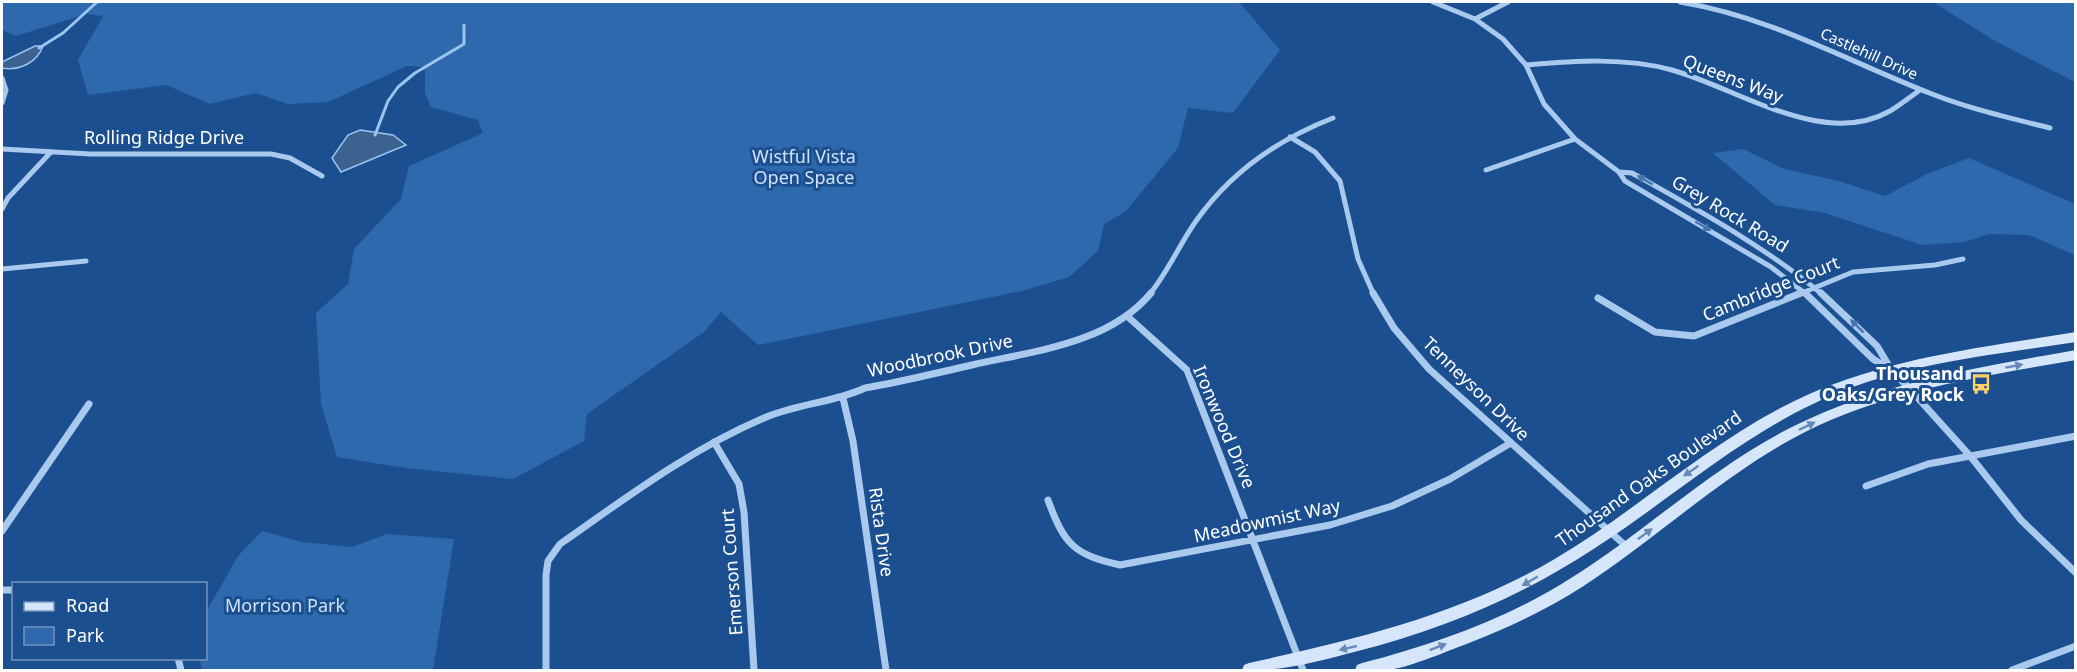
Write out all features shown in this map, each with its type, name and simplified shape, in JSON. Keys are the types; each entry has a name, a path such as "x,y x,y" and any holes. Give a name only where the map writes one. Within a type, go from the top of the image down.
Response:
{"main road":[{"name":"Thousand Oaks Boulevard","path":"1249,670 1301,665 1478,606 1549,570 1759,425 1812,398 1892,370 2076,337"},
{"path":"1362,670 1407,662 1546,601 1627,548 1770,446 1828,416 1908,387 2076,356"}],"street":[{"name":"Grey Rock Road","path":"1433,2 1475,19 1503,39 1526,65 1544,104 1575,139 1619,172 1625,181 1771,267 1803,292 1873,359 1892,370 1971,457 2022,520 2076,573"},
{"path":"1475,19 1508,2"},
{"name":"Castlehill Drive","path":"1680,2 1722,8 1762,21 1920,90 1990,113 2050,128"},
{"name":"Queens Way","path":"1526,65 1584,60 1629,61 1673,71 1796,118 1832,124 1864,123 1905,103 1920,90"},
{"path":"2,78 6,90 2,103"},
{"name":"Woodbrook Drive","path":"546,670 548,590 546,575 552,552 560,544 680,460 766,417 843,398 865,387 1046,349 1083,337 1128,316 1157,288 1208,205 1247,166 1290,137 1333,118"},
{"name":"Tenneyson Drive","path":"1290,137 1315,152 1340,182 1358,259 1372,292 1394,328 1429,369 1509,444 1627,548"},
{"path":"1486,170 1575,139"},
{"name":"Rolling Ridge Drive","path":"2,149 51,152 271,154 290,158 322,176"},
{"path":"2,209 8,198 51,152"},
{"name":"Grey Rock Road","path":"1619,172 1632,173 1679,200 1761,248 1815,285 1887,356 1892,370"},
{"name":"Cambridge Court","path":"1598,298 1655,332 1694,336 1815,285 1869,269 1935,265 1964,259"},
{"path":"2,268 86,261"},
{"name":"Ironwood Drive","path":"1128,316 1187,370 1301,665"},
{"name":"Rista Drive","path":"843,398 853,441 886,670"},
{"path":"2,531 89,404"},
{"path":"1866,486 1928,464 2076,436"},
{"name":"Emerson Court","path":"714,442 738,484 744,512 754,670"},
{"name":"Meadowmist Way","path":"1048,500 1057,524 1070,545 1085,558 1120,565 1330,525 1392,506 1450,479 1509,444"},
{"path":"2012,670 2076,646"}],"green space":[{"name":"Wistful Vista Open Space","path":"2,2 1239,2 1280,50 1233,113 1188,108 1178,148 1125,212 1104,224 1098,251 1069,277 1022,291 758,345 721,312 704,332 587,414 584,441 513,479 406,468 337,457 321,404 316,313 348,284 354,249 401,199 409,166 483,133 478,120 431,107 425,93 425,67 407,66 328,102 288,104 256,93 210,104 166,85 88,95 78,60 103,16 86,14 16,36 2,30"},
{"path":"1933,2 2075,2 2075,82 1995,41"},
{"path":"1743,149 1784,169 1839,181 1885,196 1927,174 1969,158 2075,204 2075,255 2029,235 1989,234 1965,242 1922,245 1825,213 1775,205 1713,153"},
{"name":"Morrison Park","path":"262,531 302,542 352,547 387,534 454,539 433,670 202,670 199,660 207,660 207,610 238,556"}],"shaded area":[{"path":"35,46 43,46 32,61 21,67 2,68 2,62"},
{"path":"360,130 393,135 406,145 341,172 332,158 348,135"}],"waterway":[{"path":"39,48 63,33 97,2"},
{"path":"375,135 388,101 398,87 415,73 464,44 464,25"}],"place":[{"name":"Thousand Oaks/Grey Rock","path":"1981,384"}]}
